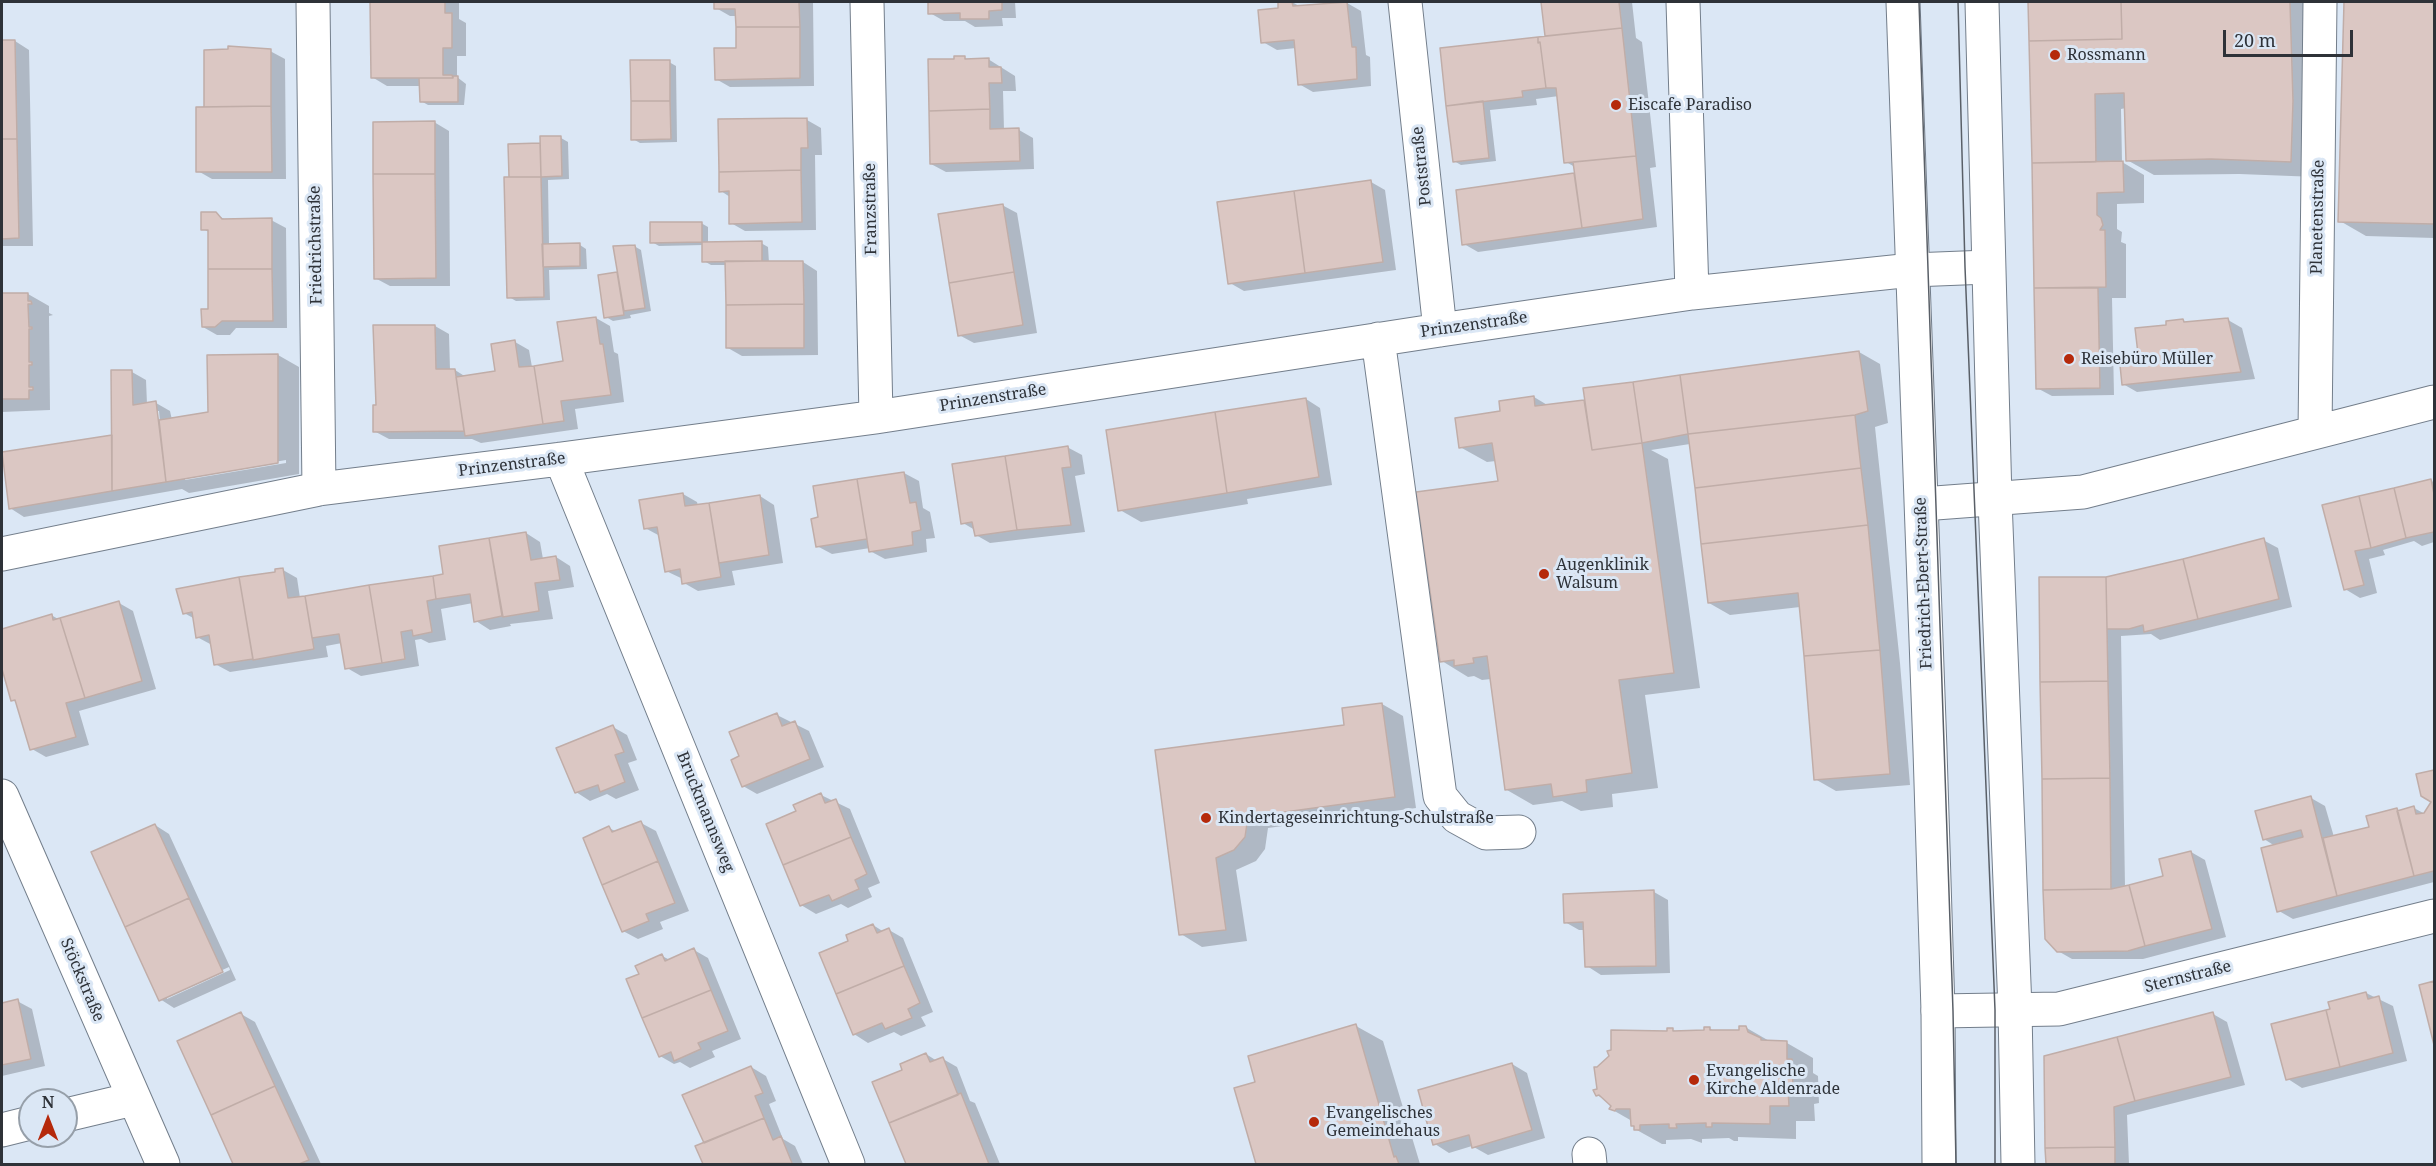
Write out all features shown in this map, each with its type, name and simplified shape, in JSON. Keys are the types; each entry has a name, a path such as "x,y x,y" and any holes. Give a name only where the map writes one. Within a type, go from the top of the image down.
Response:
{"street":[{"name":"Friedrichstraße","path":"313,2 319,489"},
{"name":"Franzstraße","path":"867,2 876,417"},
{"name":"Poststraße","path":"1405,2 1440,330"},
{"path":"1683,2 1692,293"},
{"name":"Friedrich-Ebert-Straße","path":"1903,2 1938,1011 1939,1164"},
{"path":"1982,2 1995,500 2015,1009 2018,1164"},
{"name":"Planetenstraße","path":"2315,432 2320,2"},
{"name":"Prinzenstraße","path":"2,554 319,489 876,417 1692,293 1912,270 1988,267"},
{"path":"1378,339 1440,796 1457,817 1486,833 1519,832"},
{"path":"1922,504 2083,492 2434,402"},
{"name":"Bruckmannsweg","path":"561,459 848,1164"},
{"name":"Stöckstraße","path":"2,796 163,1164"},
{"name":"Sternstraße","path":"1938,1011 2059,1009 2434,916"},
{"path":"78,1112 133,1099"},
{"path":"2,1130 18,1126"}],"building":[{"path":"370,2 445,2 445,13 452,13 452,48 443,48 443,75 452,75 453,78 371,78"},
{"path":"714,2 799,2 800,27 736,27 735,9 714,9"},
{"path":"928,2 1002,2 1002,10 989,11 989,19 960,19 960,13 928,14"},
{"path":"1278,2 1292,2 1293,6 1347,2 1352,47 1356,47 1357,79 1298,85 1294,40 1261,43 1258,10 1278,8"},
{"path":"1541,2 1619,2 1622,28 1545,36"},
{"path":"2028,2 2121,2 2122,39 2029,41"},
{"path":"2121,2 2290,2 2293,101 2291,162 2211,159 2126,161 2124,93 2095,94 2096,162 2032,163 2029,41 2122,39"},
{"path":"2344,2 2434,2 2434,224 2338,222"},
{"path":"736,27 800,27 800,78 715,80 714,48 736,48"},
{"path":"1622,28 1636,156 1564,163 1556,88 1546,88 1538,37"},
{"path":"1538,37 1546,88 1522,91 1523,97 1446,106 1440,48"},
{"path":"2,40 15,40 17,139 2,139"},
{"path":"228,46 271,49 271,106 204,107 204,50 228,49"},
{"path":"954,56 965,56 965,59 989,58 989,67 1001,67 1002,83 989,83 990,109 929,111 928,59 954,59"},
{"path":"630,60 670,60 670,101 631,101"},
{"path":"453,76 458,76 458,102 420,102 419,78 453,78"},
{"path":"631,101 670,101 671,139 631,140"},
{"path":"1483,101 1489,158 1453,162 1446,106"},
{"path":"271,106 272,172 196,172 196,107"},
{"path":"990,109 990,129 1019,128 1020,161 930,164 929,111"},
{"path":"807,118 808,148 801,148 801,170 719,172 718,119"},
{"path":"435,121 435,174 373,174 373,122"},
{"path":"540,136 561,136 562,176 541,177"},
{"path":"2,139 17,139 19,238 2,239"},
{"path":"540,143 541,177 509,177 508,144"},
{"path":"1636,156 1643,219 1582,228 1573,162"},
{"path":"2123,161 2124,192 2097,193 2097,215 2101,218 2103,225 2100,230 2105,230 2106,287 2034,288 2032,163"},
{"path":"801,170 802,222 729,224 729,191 719,192 719,172"},
{"path":"1574,173 1582,228 1462,245 1456,190"},
{"path":"373,174 435,174 436,278 374,279"},
{"path":"504,177 541,177 544,297 507,298"},
{"path":"1371,180 1383,262 1305,273 1294,191"},
{"path":"1294,191 1305,273 1228,284 1217,202"},
{"path":"1003,204 1014,272 949,283 938,214"},
{"path":"201,212 216,212 222,219 272,218 272,269 208,269 208,230 201,230"},
{"path":"650,222 702,222 702,242 650,243"},
{"path":"762,241 762,261 702,262 702,242"},
{"path":"580,243 580,266 543,267 542,244"},
{"path":"635,245 645,308 624,311 613,246"},
{"path":"725,261 803,261 804,304 726,305"},
{"path":"208,269 272,269 273,321 222,321 215,327 202,327 201,309 208,309"},
{"path":"617,272 624,315 604,318 598,275"},
{"path":"1014,272 1023,325 958,336 949,283"},
{"path":"2034,288 2098,288 2100,388 2036,389"},
{"path":"2,293 28,293 28,301 32,304 28,304 29,327 32,327 29,329 29,362 32,362 32,365 29,365 29,387 33,387 33,390 29,390 29,399 2,399"},
{"path":"804,304 804,348 726,348 726,305"},
{"path":"596,317 611,395 561,401 564,421 543,424 534,366 563,361 557,322"},
{"path":"2228,318 2241,372 2122,385 2119,355 2138,354 2135,328 2166,325 2166,321 2183,319 2184,322"},
{"path":"373,325 435,325 436,369 455,369 464,431 373,432 373,405 376,405"},
{"path":"515,340 519,367 534,366 543,424 465,436 456,377 495,371 491,344"},
{"path":"1859,351 1868,411 1855,415 1688,434 1680,375"},
{"path":"278,354 278,463 166,482 159,420 208,412 207,355"},
{"path":"111,370 132,370 133,405 156,401 166,482 112,491"},
{"path":"1680,375 1688,434 1642,443 1633,382"},
{"path":"1633,382 1642,443 1592,450 1583,388"},
{"name":"Augenklinik Walsum","path":"1534,396 1535,406 1584,400 1592,450 1642,443 1674,673 1619,680 1632,773 1586,780 1587,792 1553,797 1551,784 1505,790 1487,656 1473,658 1474,663 1454,666 1454,660 1440,662 1416,492 1498,481 1492,443 1459,448 1455,418 1500,411 1499,401"},
{"path":"1306,398 1319,477 1227,493 1215,412"},
{"path":"1215,412 1227,493 1118,511 1106,430"},
{"path":"1855,415 1861,468 1695,488 1688,434"},
{"path":"112,435 112,491 9,509 2,452"},
{"path":"1068,446 1071,467 1062,468 1071,525 1017,530 1005,456"},
{"path":"1005,456 1017,530 975,536 972,522 961,524 952,464"},
{"path":"1861,468 1868,525 1701,544 1695,488"},
{"path":"904,472 910,503 916,502 921,530 912,532 913,545 869,552 857,479"},
{"path":"857,479 867,539 816,547 811,519 818,517 813,486"},
{"path":"2431,479 2434,494 2434,532 2406,538 2394,488"},
{"path":"2394,488 2406,538 2371,548 2359,496"},
{"path":"683,493 685,506 709,503 721,577 682,584 680,569 665,572 657,527 644,529 639,500"},
{"path":"760,495 769,555 719,563 709,503"},
{"path":"2359,496 2371,548 2355,551 2364,585 2344,590 2322,505"},
{"path":"1868,525 1880,650 1804,656 1798,593 1708,603 1701,544"},
{"path":"526,532 531,560 556,556 560,580 535,583 539,611 503,617 489,538"},
{"path":"489,538 502,616 474,622 470,594 436,599 433,576 443,574 439,546"},
{"path":"2264,538 2279,599 2198,619 2183,559"},
{"path":"2183,559 2198,619 2144,632 2143,625 2129,629 2107,629 2106,577"},
{"path":"283,568 288,598 305,596 314,649 253,660 239,577 275,572 275,569"},
{"path":"433,576 436,599 427,601 432,632 413,636 412,630 401,632 405,659 382,663 369,585"},
{"path":"239,577 253,659 214,665 209,635 196,638 192,612 183,614 176,589"},
{"path":"2039,577 2106,577 2108,681 2040,682"},
{"path":"369,585 382,663 345,669 339,634 312,638 305,596"},
{"path":"119,601 142,681 85,698 60,618"},
{"path":"52,614 53,620 60,618 85,698 66,703 76,737 30,750 15,700 11,701 2,669 2,629"},
{"path":"1880,650 1890,774 1814,780 1804,656"},
{"path":"2108,681 2110,778 2042,779 2040,682"},
{"name":"Kindertageseinrichtung-Schulstraße","path":"1382,703 1395,797 1248,817 1245,837 1234,850 1216,858 1226,930 1179,935 1155,750 1344,725 1342,708"},
{"path":"777,713 782,726 795,721 810,759 742,787 731,760 739,756 729,732"},
{"path":"613,725 624,752 615,755 625,782 600,792 598,785 575,793 556,748"},
{"path":"2434,770 2434,871 2414,876 2397,811 2414,806 2416,814 2424,813 2431,802 2421,796 2416,774"},
{"path":"2110,778 2111,889 2043,890 2042,779"},
{"path":"821,793 825,803 836,799 851,837 783,865 766,824 796,811 793,805"},
{"path":"2311,796 2337,896 2277,912 2261,848 2303,837 2301,830 2263,840 2255,811"},
{"path":"2397,808 2414,876 2337,896 2323,838 2369,827 2366,816"},
{"path":"641,821 658,861 602,885 583,838 609,826 612,832"},
{"path":"155,824 189,898 125,927 91,852"},
{"path":"851,837 867,874 855,880 859,889 832,901 829,895 800,906 783,865"},
{"path":"2191,851 2212,929 2145,946 2129,885 2163,876 2159,859"},
{"path":"658,861 675,903 646,914 649,921 622,932 602,885"},
{"path":"2129,885 2145,946 2128,951 2057,952 2045,939 2043,890 2111,889"},
{"path":"1654,890 1656,966 1585,967 1583,922 1564,923 1563,894"},
{"path":"189,898 223,972 159,1001 125,927"},
{"path":"873,924 877,933 889,928 904,966 836,994 819,953 848,941 846,935"},
{"path":"694,948 711,990 642,1018 626,979 639,974 635,966 662,954 665,961"},
{"path":"904,966 920,1003 908,1009 912,1018 885,1029 882,1023 853,1035 836,994"},
{"path":"2434,981 2434,1045 2419,985"},
{"path":"711,990 728,1031 698,1043 701,1049 674,1061 671,1052 659,1057 642,1018"},
{"path":"2366,992 2368,999 2379,996 2393,1053 2340,1067 2326,1010 2330,1009 2328,1002"},
{"path":"18,999 31,1059 2,1065 2,1003"},
{"path":"2326,1010 2340,1067 2286,1080 2271,1024"},
{"path":"241,1012 275,1086 211,1115 177,1041"},
{"path":"2213,1012 2231,1077 2135,1101 2117,1037"},
{"name":"Evangelisches Gemeindehaus","path":"1356,1024 1394,1157 1396,1156 1399,1164 1256,1164 1234,1088 1255,1082 1248,1056"},
{"name":"Evangelische Kirche Aldenrade","path":"1739,1026 1746,1026 1748,1032 1761,1040 1787,1041 1787,1059 1792,1059 1793,1088 1788,1089 1789,1106 1770,1106 1770,1124 1712,1123 1712,1127 1706,1127 1706,1123 1676,1124 1677,1128 1669,1128 1669,1124 1640,1125 1640,1130 1634,1130 1634,1126 1631,1126 1630,1109 1616,1109 1615,1111 1609,1109 1611,1106 1599,1095 1596,1096 1593,1090 1597,1089 1594,1067 1609,1056 1607,1051 1611,1050 1611,1030 1667,1031 1667,1028 1673,1028 1673,1031 1704,1030 1704,1027 1710,1027 1710,1030 1739,1030"},
{"path":"2117,1037 2135,1101 2114,1107 2115,1147 2045,1148 2044,1056"},
{"path":"926,1053 930,1062 943,1057 958,1095 889,1123 872,1082 902,1070 900,1064"},
{"path":"1512,1063 1532,1130 1472,1148 1469,1135 1433,1145 1418,1090"},
{"path":"751,1066 763,1093 755,1096 764,1118 704,1143 682,1095"},
{"path":"275,1086 309,1160 299,1164 233,1164 211,1115"},
{"path":"961,1093 989,1164 906,1164 889,1123"},
{"path":"764,1118 773,1140 781,1136 792,1163 703,1164 695,1146"},
{"path":"2115,1147 2115,1164 2046,1164 2045,1148"}],"tram line":[{"path":"1919,2 1953,1011 1956,1164"},
{"path":"1958,2 1965,267 1995,1010 1995,1164"}],"place":[{"name":"Rossmann","path":"2055,55"},
{"name":"Eiscafe Paradiso","path":"1616,105"},
{"name":"Reisebüro Müller","path":"2069,359"},
{"name":"Augenklinik Walsum","path":"1544,574"},
{"name":"Kindertageseinrichtung-Schulstraße","path":"1206,818"},
{"name":"Evangelische Kirche Aldenrade","path":"1694,1080"},
{"name":"Evangelisches Gemeindehaus","path":"1314,1122"}]}
